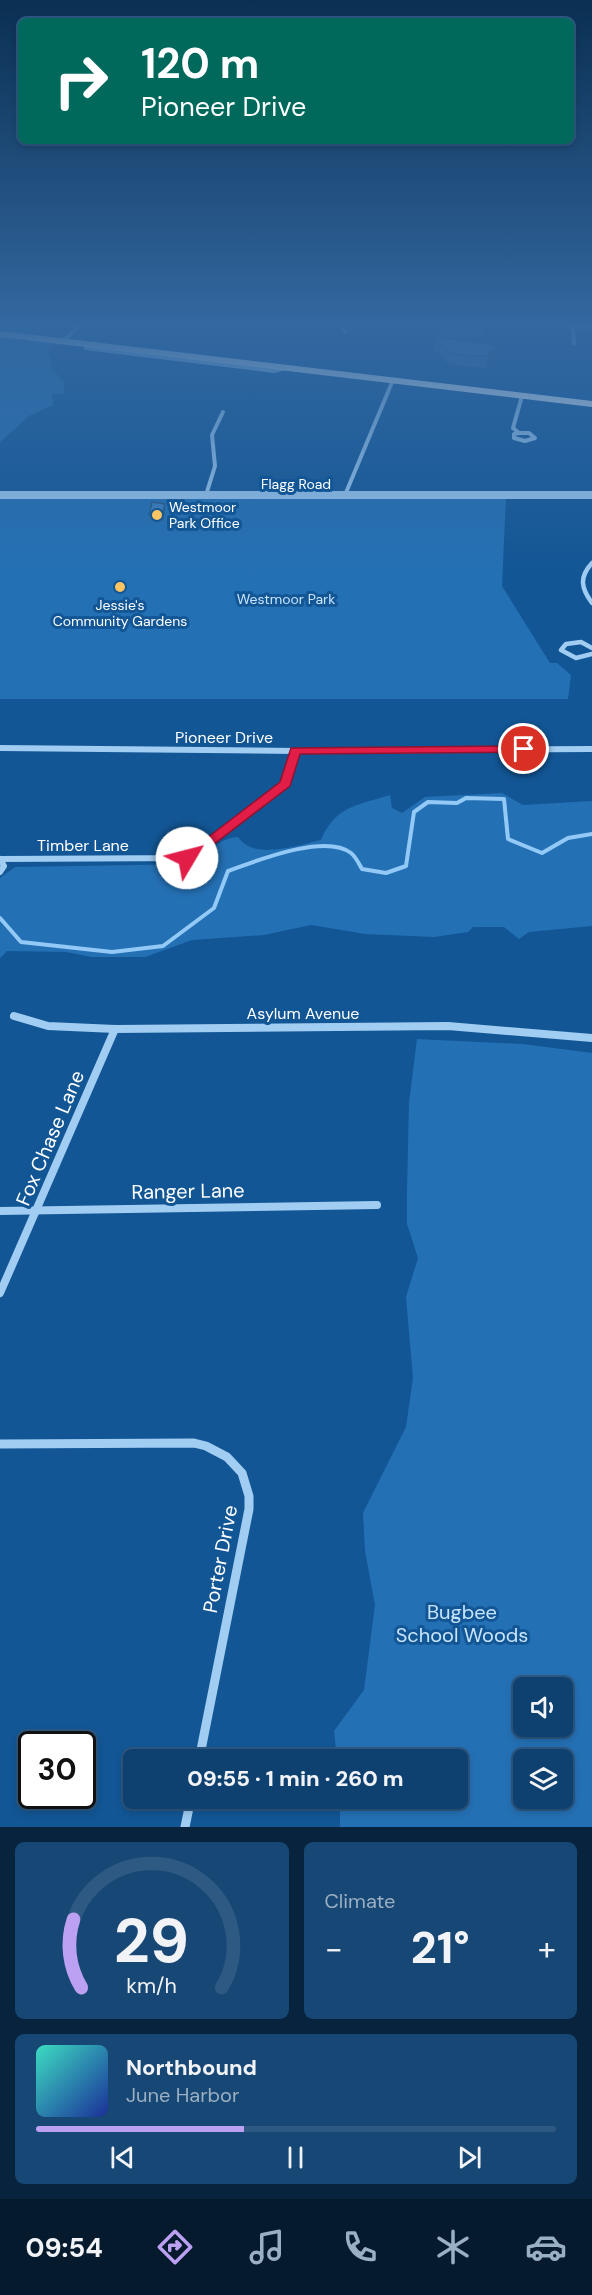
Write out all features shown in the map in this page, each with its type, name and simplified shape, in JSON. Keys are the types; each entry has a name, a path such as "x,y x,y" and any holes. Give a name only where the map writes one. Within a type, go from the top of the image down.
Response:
{"street":[{"path":"345,496 382,407"},
{"path":"519,407 513,428 519,433 532,434 535,438 525,441 514,438 514,434 519,433"},
{"path":"206,496 215,466 212,435 223,412"},
{"name":"Flagg Road","path":"0,495 592,495"},
{"path":"592,563 581,581 592,603"},
{"path":"586,644 592,639"},
{"path":"592,648 586,644 566,644 561,650 566,655 576,658 592,654"},
{"name":"Pioneer Drive","path":"0,748 296,751 592,748"},
{"name":"Timber Lane","path":"0,872 4,866 0,859 187,858 285,784 296,751"},
{"name":"Asylum Avenue","path":"14,1016 48,1026 115,1029 448,1026 592,1038"},
{"name":"Fox Chase Lane","path":"0,1293 115,1029"},
{"name":"Ranger Lane","path":"0,1211 377,1205"},
{"name":"Porter Drive","path":"0,1444 194,1443 220,1451 232,1459 241,1472 250,1494 249,1509 201,1749"},
{"path":"185,1827 189,1809"}],"green space":[{"path":"0,407 48,407 29,416 0,442"},
{"name":"Westmoor Park","path":"0,497 506,497 502,586 550,663 557,663 571,675 568,699 0,699"},
{"path":"502,793 523,805 592,801 592,926 529,932 519,939 504,927 473,927 468,932 434,937 365,934 311,925 264,935 192,940 145,957 92,957 66,952 7,951 0,958 0,878 15,867 197,864 215,846 232,838 238,837 245,844 265,850 289,848 321,840 333,820 341,813 349,808 390,795 392,808 402,813 425,797"},
{"name":"Bugbee School Woods","path":"417,1039 523,1044 592,1053 592,1827 340,1827 340,1809 468,1809 468,1749 336,1749 334,1731 364,1690 375,1605 365,1551 363,1513 406,1427 413,1378 406,1297 418,1258 407,1224 409,1103"}],"building":[{"path":"152,502 165,504 162,515 149,515"}],"waterway":[{"path":"0,918 21,942 112,952 163,946 214,908 228,871 255,861 308,847 325,846 351,853 362,869 386,873 406,866 414,812 428,802 457,803 466,798 504,799 508,839 542,853 568,838 592,834"}],"place":[{"name":"Westmoor Park Office","path":"157,515"},
{"name":"Jessie's Community Gardens","path":"120,587"}],"route":[{"path":"187,858 285,784 296,751 524,749"}]}
